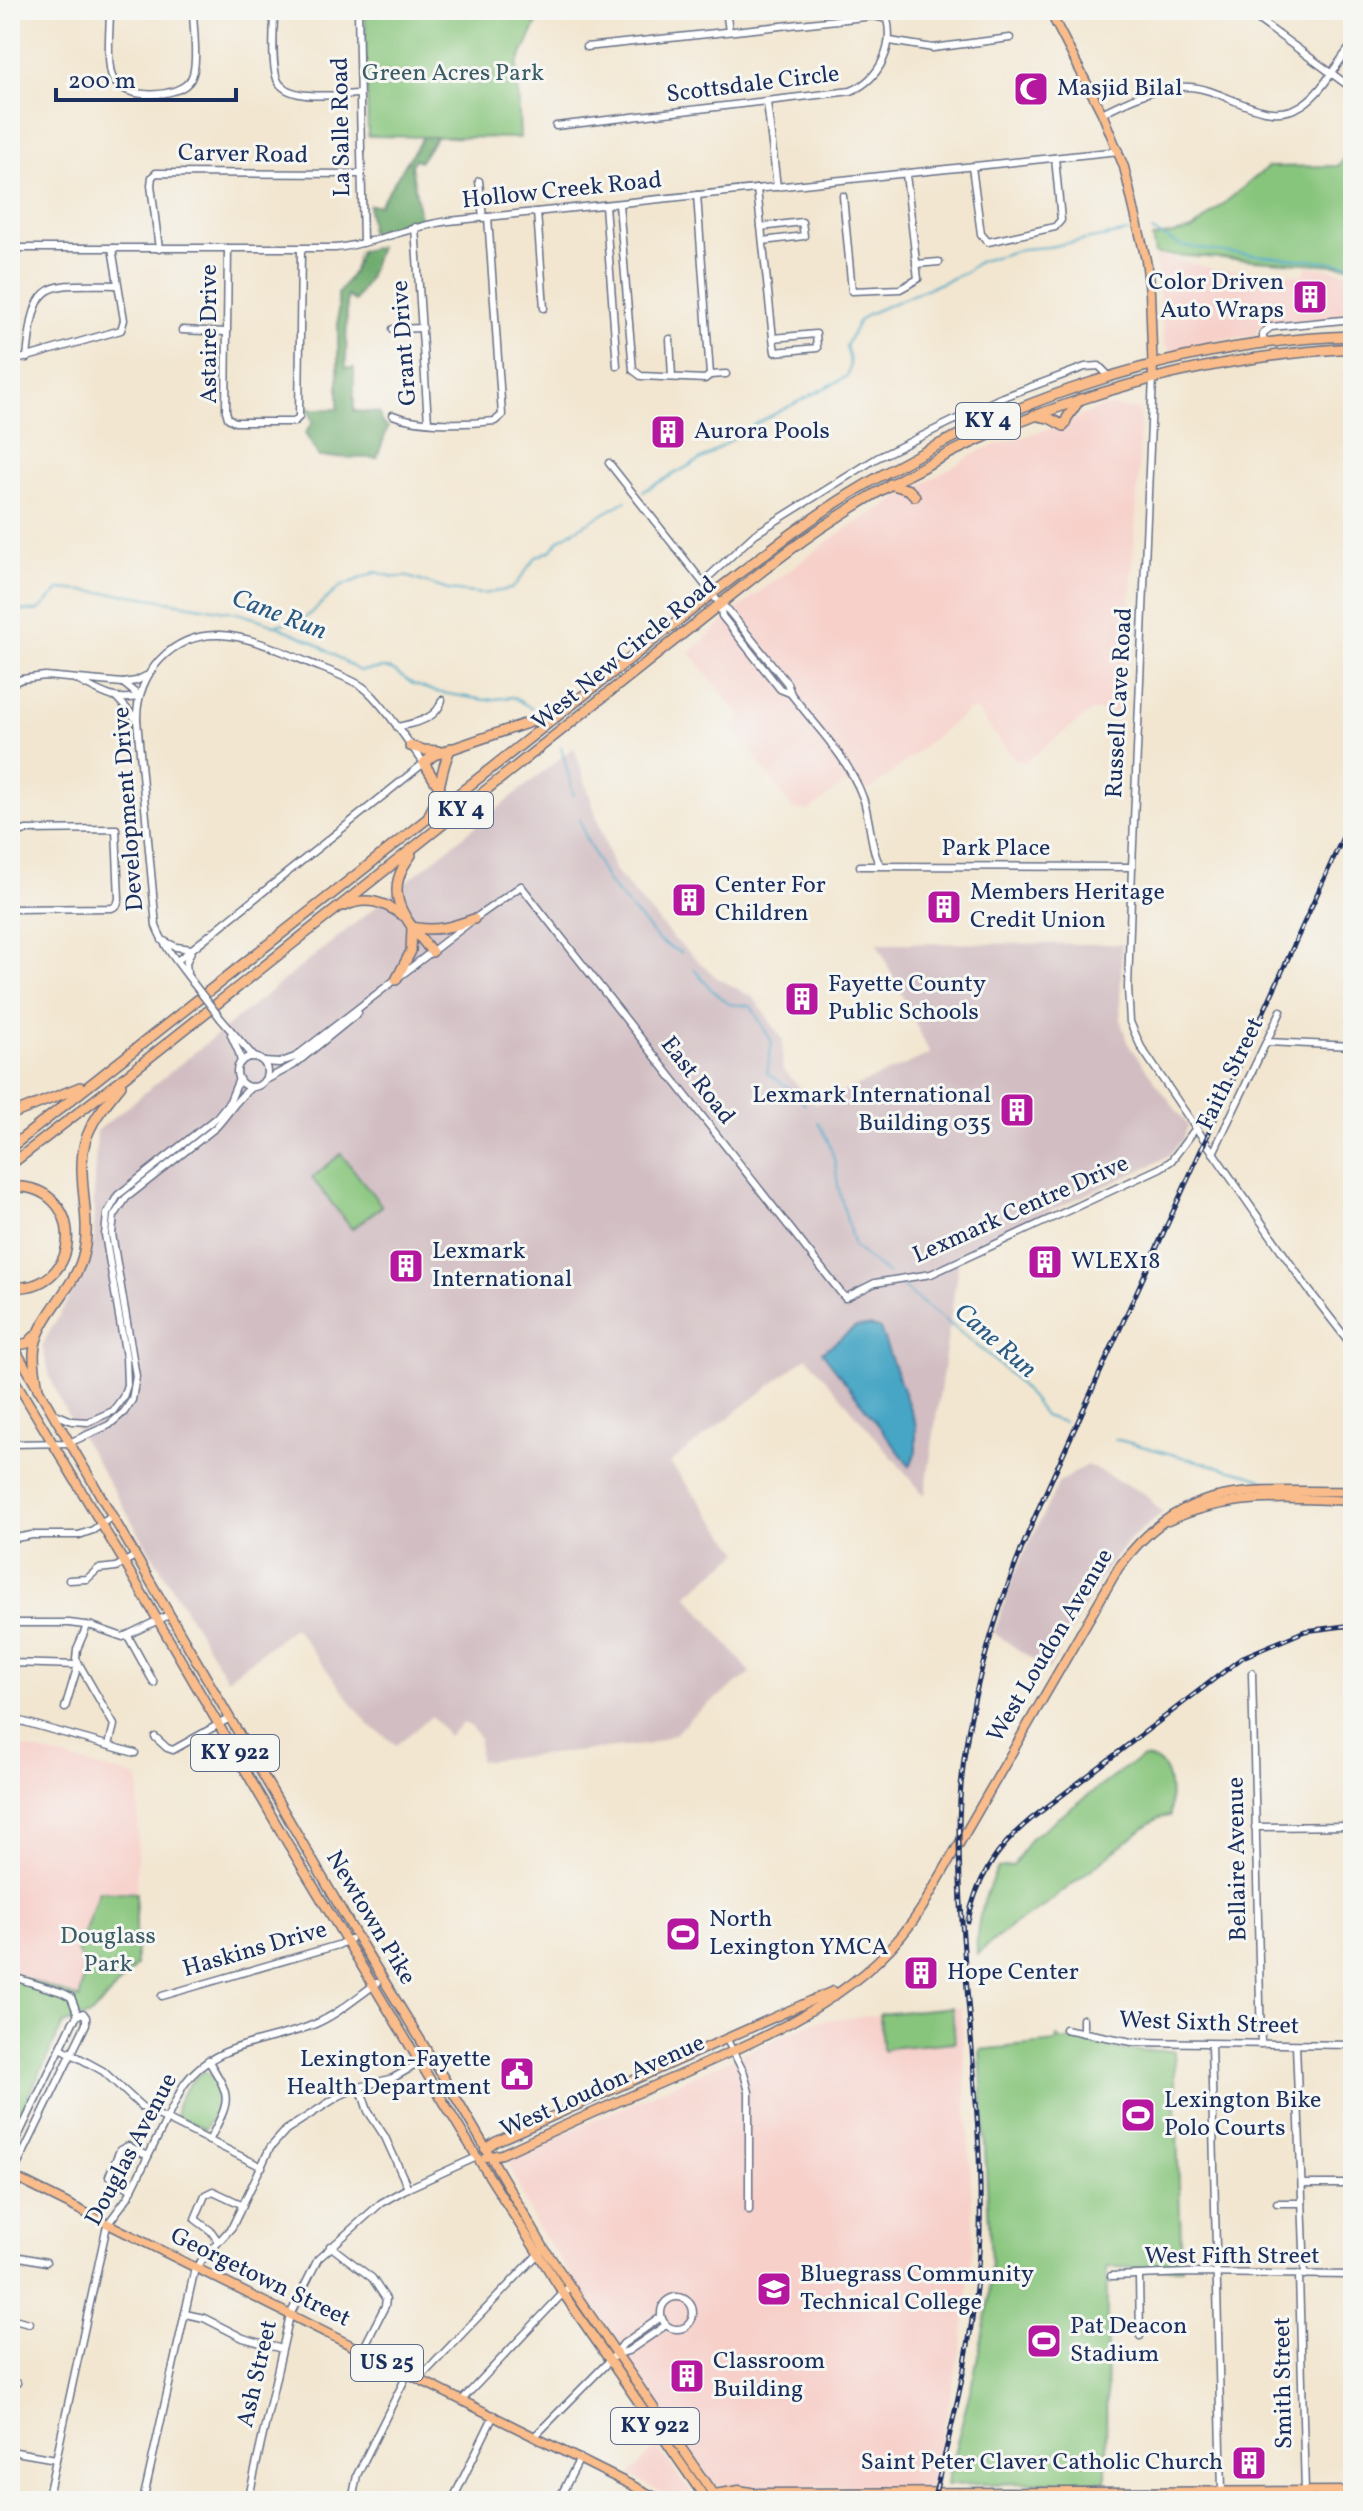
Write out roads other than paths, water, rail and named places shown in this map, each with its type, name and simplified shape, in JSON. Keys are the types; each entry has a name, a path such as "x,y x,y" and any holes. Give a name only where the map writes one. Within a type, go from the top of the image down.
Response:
{"highway":[{"name":"West New Circle Road","path":"10,1148 712,594 835,504 923,452 1014,410 1107,378 1152,364 1263,344 1353,336"},
{"name":"West New Circle Road","path":"10,1165 720,604 812,534 890,484 1034,415 1153,377 1277,355 1353,348"},
{"path":"1034,415 1064,426 1080,399"},
{"path":"890,484 909,490 915,496 916,470"},
{"path":"440,789 424,763 446,749 539,719 583,695"},
{"path":"410,746 424,750 446,749"},
{"path":"425,821 440,789 446,749"},
{"path":"404,917 396,879 401,867 419,844"},
{"path":"382,903 397,891"},
{"path":"328,914 353,902 369,900 382,903 404,917 432,952"},
{"path":"412,927 423,930 449,928 474,919"},
{"path":"396,980 411,951 412,927"},
{"path":"11,1345 28,1343 40,1332 79,1269 87,1227 83,1167 85,1143 99,1113 131,1072"},
{"path":"10,1115 91,1083"},
{"path":"10,1187 27,1187 47,1196 62,1212 68,1233 64,1258 50,1277 29,1287 10,1287"},
{"path":"38,1389 34,1354 40,1332"}],"main road":[{"name":"Russell Cave Road","path":"1049,10 1102,113 1119,151 1130,187 1150,292 1153,377"},
{"name":"Newtown Pike","path":"11,1345 356,1935 488,2152 541,2251"},
{"name":"Newtown Pike","path":"10,1372 346,1942 477,2157 612,2357 713,2499"},
{"name":"West Loudon Avenue","path":"488,2152 502,2154 802,2017 885,1955 911,1925 1119,1567 1136,1545 1178,1510 1211,1497 1233,1493 1353,1491"},
{"name":"West Loudon Avenue","path":"1157,1527 1197,1509 1229,1501 1353,1501"},
{"path":"231,1746 243,1739"},
{"path":"265,1804 277,1799"},
{"name":"West Loudon Avenue","path":"477,2157 508,2136 848,1985"},
{"name":"Georgetown Street","path":"13,2177 663,2501"},
{"path":"713,2499 739,2490 756,2493 956,2496 1289,2496 1305,2491 1353,2491"},
{"path":"726,2501 756,2493"},
{"path":"743,2501 756,2493"}],"street":[{"path":"110,10 111,72 116,83 131,92 167,93 181,89 193,74 193,10"},
{"path":"274,10 276,74 280,84 292,92 307,95 359,94"},
{"name":"La Salle Road","path":"358,10 363,243"},
{"path":"726,10 729,31"},
{"path":"1245,10 1353,89"},
{"path":"586,47 880,16 887,19 890,41 910,45 949,47 1010,38"},
{"name":"Scottsdale Circle","path":"556,126 845,92 858,88 877,70 890,41"},
{"path":"1102,113 1147,92 1168,87 1214,91 1262,111 1282,112 1303,105 1353,44"},
{"path":"767,102 777,187"},
{"name":"Hollow Creek Road","path":"10,248 335,248 437,222 1119,151"},
{"path":"972,167 981,234 988,242 1055,227 1061,220 1055,158"},
{"name":"Carver Road","path":"159,249 151,185 156,173 360,174"},
{"path":"843,196 852,291 900,289 918,279 906,174"},
{"path":"479,181 485,218"},
{"path":"757,189 773,338 775,352 817,348 816,334 773,338"},
{"path":"697,195 710,375"},
{"path":"619,204 633,370 641,376 705,379 710,375 726,374"},
{"path":"605,205 617,366"},
{"path":"537,212 544,308"},
{"name":"Grant Drive","path":"415,227 428,422 490,422 502,415 485,218"},
{"path":"761,227 802,222 804,236 763,241"},
{"path":"10,362 121,330 124,320 112,248"},
{"name":"Astaire Drive","path":"228,248 226,411 228,418 235,422 294,422 300,412 301,249"},
{"path":"916,264 939,262"},
{"path":"27,358 36,304 42,294 57,286 117,285"},
{"path":"1263,344 1263,333 1271,327 1353,319"},
{"path":"393,329 423,328"},
{"path":"182,330 226,332"},
{"path":"670,339 672,377"},
{"path":"703,582 755,534 908,441 998,399 1085,367 1099,366 1107,378"},
{"name":"Russell Cave Road","path":"1153,377 1132,867 1128,988 1130,1022 1145,1053 1213,1153 1308,1289 1353,1347"},
{"path":"393,415 428,422"},
{"path":"609,463 787,683 791,694 839,756 858,786 870,818 874,857 880,864"},
{"name":"Development Drive","path":"254,1057 193,983 161,939 156,926 137,720 139,696 146,676 164,655 183,642 207,636 227,636 290,655 352,680 366,690 424,763"},
{"path":"10,684 45,676 123,683 146,676"},
{"path":"77,680 118,699 128,700 139,696"},
{"path":"123,683 139,696"},
{"path":"118,699 137,720"},
{"path":"397,727 424,721 440,707 442,700"},
{"path":"177,961 424,763"},
{"path":"10,835 26,830 116,829 119,838 119,899 112,908 10,909"},
{"name":"Park Place","path":"860,866 1132,867"},
{"name":"East Road","path":"474,919 521,886 845,1298"},
{"path":"50,1411 72,1421 88,1422 113,1411 127,1385 126,1357 105,1225 107,1214 118,1195 225,1109 239,1079 237,1071 241,1062 254,1057 264,1062 279,1063 295,1057 474,919"},
{"path":"161,939 176,947 192,949"},
{"path":"192,949 186,969 193,983"},
{"path":"10,1444 69,1443 119,1418 132,1400 136,1376 112,1234 117,1209 126,1198 227,1117 242,1094 303,1059 348,1023 366,1004"},
{"name":"Faith Street","path":"1213,1153 1281,1011"},
{"name":"Development Drive","path":"221,1019 236,1043 241,1062"},
{"path":"1267,1042 1353,1046"},
{"path":"264,1062 268,1073 264,1081"},
{"path":"239,1079 252,1087"},
{"name":"Lexmark Centre Drive","path":"845,1298 875,1283 931,1274 1160,1168 1171,1161 1196,1128"},
{"path":"10,1539 32,1535 79,1535 111,1517"},
{"path":"69,1580 87,1579 98,1569 114,1568 135,1556"},
{"path":"10,1623 55,1622 128,1636 169,1615"},
{"path":"87,1626 76,1654 78,1665 114,1725 109,1745"},
{"path":"128,1636 154,1683"},
{"path":"10,1663 78,1665"},
{"path":"65,1708 78,1665"},
{"name":"Bellaire Avenue","path":"1252,1673 1261,2044"},
{"path":"10,1718 135,1753"},
{"path":"155,1737 173,1750 230,1718"},
{"path":"1255,1827 1353,1826"},
{"name":"Haskins Drive","path":"162,1996 346,1942 356,1935"},
{"path":"10,1976 71,1997 78,2015"},
{"name":"Douglas Avenue","path":"47,2501 107,2225 132,2190 189,2078 208,2060 225,2051 318,2023 383,1979"},
{"path":"10,2153 78,2015 83,2013 86,2024 13,2177 10,2213"},
{"path":"1083,2019 1083,2033"},
{"name":"West Sixth Street","path":"1065,2029 1132,2042 1353,2045"},
{"path":"726,2038 744,2073 749,2092 749,2210"},
{"path":"1211,2044 1222,2496"},
{"name":"Smith Street","path":"1296,2045 1302,2184 1305,2491"},
{"path":"61,2048 103,2071 142,2107 262,2167"},
{"path":"208,2060 224,2085 227,2101 209,2141"},
{"path":"143,2501 195,2268 232,2227 270,2148 286,2130 339,2096 393,2078 421,2062"},
{"path":"360,2087 368,2111 385,2137 408,2188"},
{"path":"132,2190 109,2176 120,2150 128,2146 148,2156"},
{"name":"Ash Street","path":"248,2501 290,2315 318,2259 374,2208 408,2188 477,2157"},
{"path":"1302,2184 1353,2184"},
{"path":"218,2241 195,2219 205,2195 213,2191 243,2205"},
{"path":"1277,2203 1302,2203"},
{"path":"330,2246 372,2278 386,2299 362,2351"},
{"path":"419,2379 541,2251"},
{"path":"10,2255 46,2262"},
{"name":"West Fifth Street","path":"1111,2276 1216,2273 1353,2275"},
{"path":"1139,2276 1140,2336"},
{"path":"462,2400 566,2290"},
{"path":"535,2436 623,2344 661,2317 664,2303 673,2297 684,2298 692,2306 692,2317 686,2326 678,2329 666,2325 661,2317"},
{"path":"185,2314 204,2318 243,2338 282,2349"},
{"path":"10,2318 29,2323"},
{"path":"612,2357 628,2351 666,2325"},
{"path":"352,2501 357,2475 408,2373"},
{"path":"452,2501 494,2415"},
{"path":"10,2451 56,2459"},
{"path":"558,2501 580,2458"}],"water":[{"path":"856,1327 880,1329 916,1425 916,1452 910,1466 822,1352"}],"waterway":[{"path":"1152,231 1182,246 1353,264"},
{"path":"643,491 707,456 755,424 846,377 850,366 846,346 858,322 868,314 964,273 978,262 1022,249 1128,232"},
{"path":"274,625 303,620 340,587 376,572 408,577 448,590 483,594 511,589 536,557 552,550 559,540 573,531 626,501"},
{"name":"Cane Run","path":"10,610 38,611 60,589 131,595 238,613 312,641 359,671 385,668 413,684 436,692 485,700 513,697 531,708"},
{"name":"Cane Run","path":"561,747 574,796"},
{"name":"Cane Run","path":"580,819 607,881 659,941 681,953"},
{"name":"Cane Run","path":"693,968 729,1004 751,1006 772,1042 767,1073 795,1092 805,1105"},
{"name":"Cane Run","path":"818,1122 835,1162 854,1247 888,1274"},
{"name":"Cane Run","path":"901,1286 997,1363 1044,1416 1063,1422"},
{"name":"Cane Run","path":"1115,1439 1254,1476 1279,1487"}],"railway":[{"path":"933,2501 964,2368 978,2266 978,2132 959,1832 965,1748 983,1665 1008,1583 1040,1505 1353,815"},
{"path":"968,1921 977,1891 990,1864 1008,1840 1031,1819 1243,1657 1305,1631 1353,1625"}],"place":[{"name":"Masjid Bilal","path":"1031,89"},
{"name":"Color Driven Auto Wraps","path":"1310,297"},
{"name":"Aurora Pools","path":"668,432"},
{"name":"Center For Children","path":"689,900"},
{"name":"Members Heritage Credit Union","path":"944,907"},
{"name":"Fayette County Public Schools","path":"802,999"},
{"name":"Lexmark International Building 035","path":"1017,1110"},
{"name":"WLEX18","path":"1045,1262"},
{"name":"Lexmark International","path":"406,1266"},
{"name":"North Lexington YMCA","path":"683,1934"},
{"name":"Hope Center","path":"921,1973"},
{"name":"Lexington-Fayette Health Department","path":"517,2074"},
{"name":"Lexington Bike Polo Courts","path":"1138,2115"},
{"name":"Bluegrass Community Technical College","path":"774,2289"},
{"name":"Pat Deacon Stadium","path":"1044,2341"},
{"name":"Classroom Building","path":"687,2376"},
{"name":"Saint Peter Claver Catholic Church","path":"1249,2463"}],"park label":[{"name":"Green Acres Park","path":"453,74"},
{"name":"Douglass Park","path":"108,1951"}]}
